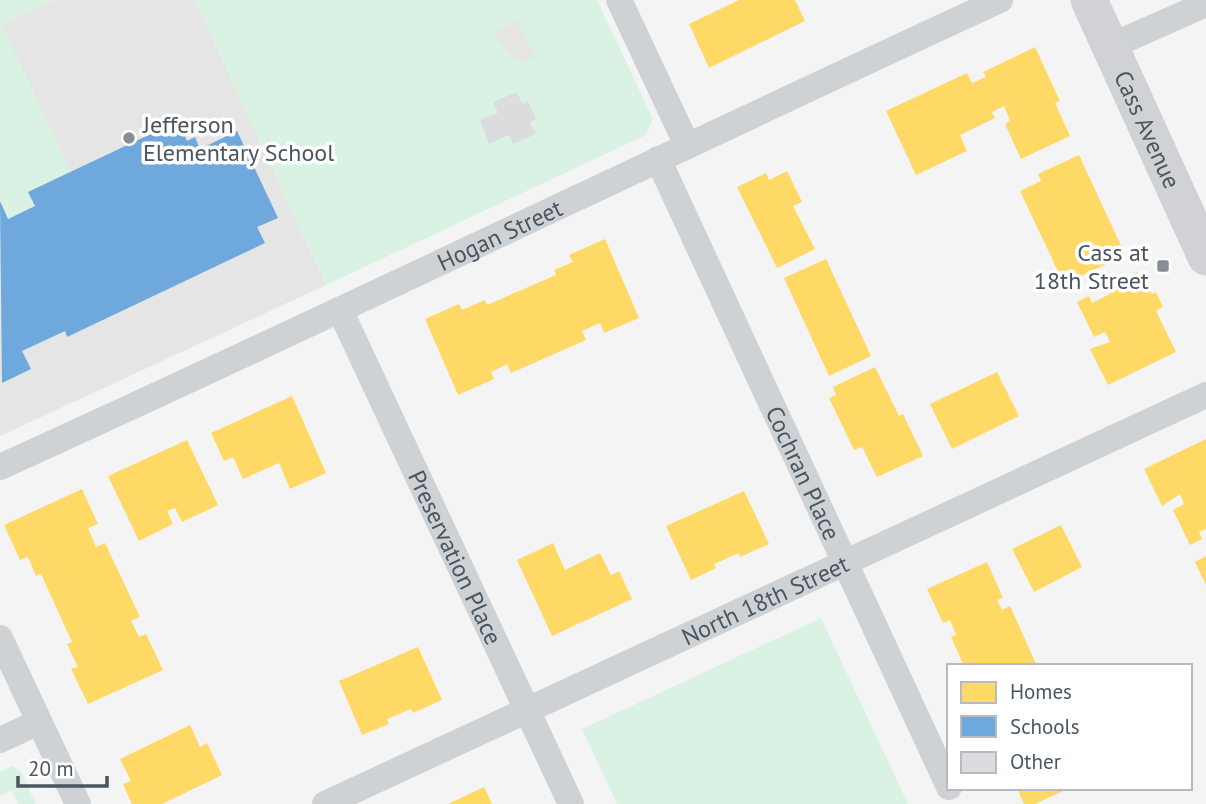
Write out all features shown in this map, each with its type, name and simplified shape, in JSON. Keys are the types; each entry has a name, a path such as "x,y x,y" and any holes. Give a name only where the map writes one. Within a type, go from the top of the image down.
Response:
{"main road":[{"name":"Cass Avenue","path":"1089,0 1206,257"}],"street":[{"path":"619,0 687,145"},
{"name":"Hogan Street","path":"0,467 213,371 687,145 1000,0"},
{"path":"1111,46 1206,4"},
{"name":"Cochran Place","path":"658,159 947,784"},
{"name":"Preservation Place","path":"341,310 571,804"},
{"name":"North 18th Street","path":"325,804 1206,395"},
{"path":"0,638 78,804"},
{"path":"0,740 39,722"}],"shaded area":[{"name":"Jefferson Elementary School","path":"0,0 195,0 326,285 0,436"}],"green space":[{"path":"0,0 55,0 2,25 71,172 28,192 35,206 8,219 0,201"},
{"path":"195,0 597,0 653,119 646,135 326,285"},
{"path":"821,618 908,804 617,804 582,729"},
{"path":"12,766 20,771 36,804 18,804 12,790 0,796 0,772"}],"sand":[{"path":"516,20 535,56 525,62 515,59 494,34"}],"building: Homes":[{"path":"739,0 795,0 805,21 709,68 689,24"},
{"path":"1035,47 1060,101 1055,103 1070,136 1021,159 1005,124 1010,121 1004,106 992,112 995,118 960,135 967,151 916,175 886,111 967,73 972,83 986,77 983,72"},
{"path":"1079,155 1123,250 1109,257 1111,262 1064,284 1020,191 1041,181 1038,174"},
{"path":"787,171 802,202 793,206 815,249 777,268 737,187 766,173 769,180"},
{"path":"605,239 639,318 604,333 600,323 582,331 586,340 511,373 507,364 491,372 494,379 458,395 425,319 459,304 462,310 485,300 487,305 556,275 554,270 573,262 569,255"},
{"path":"826,259 871,356 829,376 784,278"},
{"path":"1137,272 1142,285 1146,282 1152,294 1156,292 1163,307 1156,311 1176,352 1108,385 1090,349 1110,342 1105,332 1094,337 1077,302 1089,296 1092,303 1110,294 1106,287"},
{"path":"875,367 899,416 903,414 923,456 877,477 862,447 854,450 829,398 836,395 833,387"},
{"path":"997,372 1019,416 952,449 930,404"},
{"path":"292,396 326,473 290,489 279,463 243,479 233,457 224,461 211,433"},
{"path":"1206,439 1206,529 1199,532 1202,539 1190,545 1173,510 1184,504 1180,494 1162,506 1144,469"},
{"path":"187,440 218,505 182,522 175,508 167,511 173,524 139,541 108,476"},
{"path":"82,489 98,524 88,528 96,547 105,543 140,617 131,621 139,637 146,634 163,670 88,704 71,669 78,667 67,644 72,642 41,574 36,576 28,557 20,560 4,525"},
{"path":"744,491 769,544 740,557 739,553 714,564 716,568 691,580 666,526"},
{"path":"1061,525 1082,567 1034,592 1012,549"},
{"path":"553,543 565,570 600,553 611,575 619,571 632,599 552,636 517,560"},
{"path":"1206,556 1206,585 1195,562"},
{"path":"987,562 1003,598 997,600 1002,610 1010,606 1036,664 963,664 951,637 956,635 950,620 943,623 927,589"},
{"path":"418,647 442,700 413,713 411,709 387,719 389,724 362,735 339,681"},
{"path":"190,725 200,747 207,743 222,775 162,804 132,804 123,784 131,781 120,759"},
{"path":"484,787 492,804 448,804"},
{"path":"1018,790 1066,790 1035,804 1024,804"}],"building: Schools":[{"name":"Jefferson Elementary School","path":"178,121 187,141 195,137 200,149 237,131 278,218 257,227 265,243 67,337 65,331 22,351 31,369 2,383 0,201 8,219 35,206 28,192"}],"building: Other":[{"path":"517,92 522,104 528,101 536,119 530,122 536,134 513,144 509,135 489,144 480,120 498,113 493,102"}],"place":[{"name":"Jefferson Elementary School","path":"129,138"},
{"name":"Cass at 18th Street","path":"1163,266"}]}
